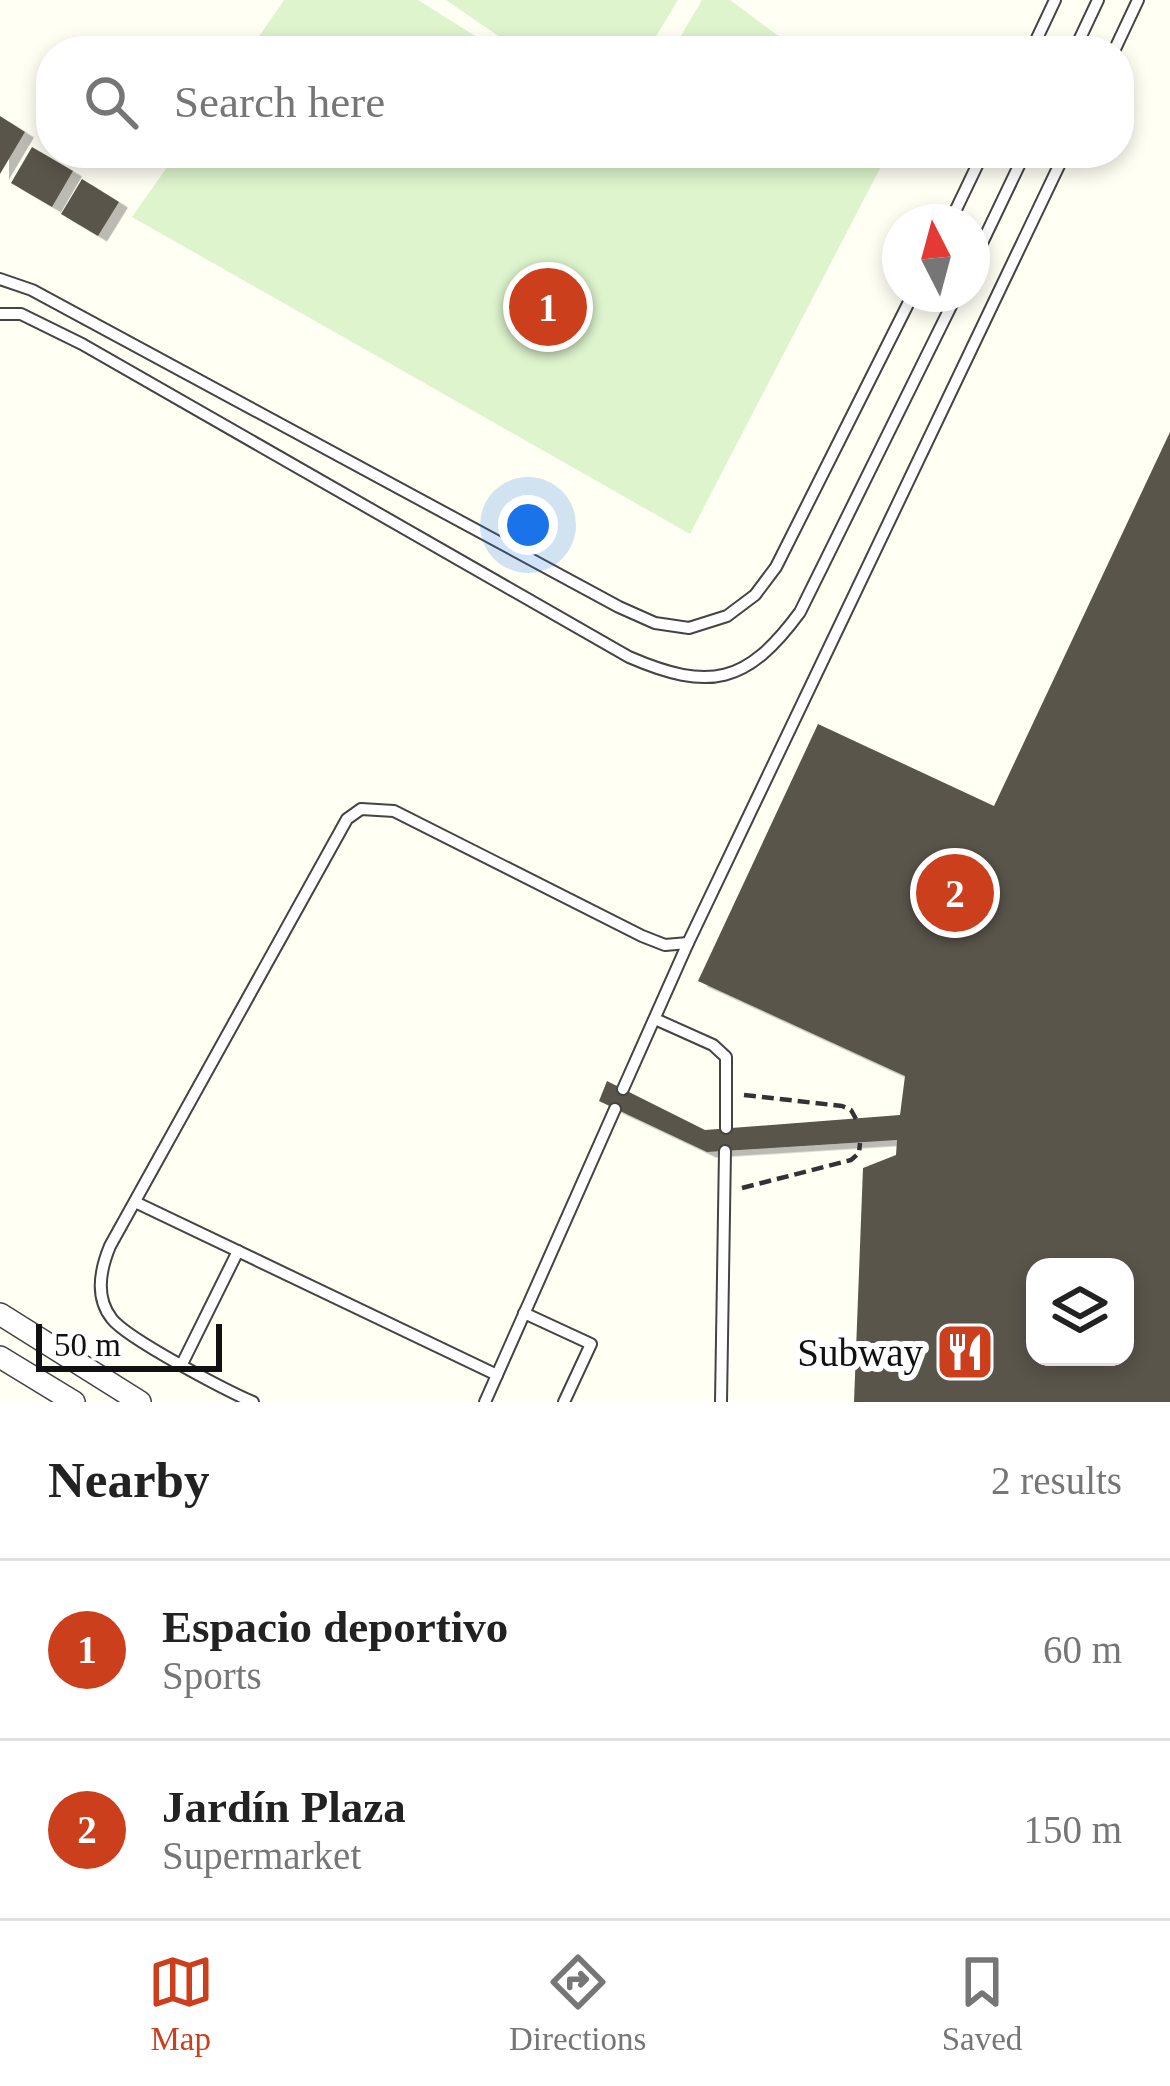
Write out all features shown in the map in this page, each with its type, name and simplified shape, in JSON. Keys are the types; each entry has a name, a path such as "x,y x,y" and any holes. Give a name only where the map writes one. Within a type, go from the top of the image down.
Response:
{"street":[{"path":"0,1315 140,1402"},
{"path":"35,1339 17,1341 8,1362 74,1402"}],"lane":[{"path":"1038,36 1055,0"},
{"path":"1081,36 1098,0"},
{"path":"1120,36 1138,0"},
{"path":"959,204 976,168"},
{"path":"990,226 1018,168"},
{"path":"623,1089 1058,168"},
{"path":"0,279 32,290 619,607 655,622 689,628 742,606 776,567 905,312"},
{"path":"0,314 21,314 82,344 629,656 666,673 705,679 748,665 764,654 800,612 948,312"},
{"path":"253,1402 118,1325 100,1293 104,1258 342,825 361,809 394,811 656,942 688,943"},
{"path":"655,1019 726,1057 726,1128"},
{"path":"485,1402 615,1108"},
{"path":"721,1402 725,1151"},
{"path":"135,1202 496,1376"},
{"path":"182,1364 238,1251"},
{"path":"524,1312 591,1344 564,1402"}],"path":[{"path":"727,1093 842,1106 856,1119"},
{"path":"725,1193 851,1160 859,1153 860,1143"}],"green space":[{"path":"284,0 418,0 475,36 259,36"},
{"path":"446,0 678,0 656,36 498,36"},
{"path":"702,0 730,0 779,36 681,36"},
{"path":"166,168 880,168 690,534 132,217"}],"building":[{"path":"0,116 25,132 0,174"},
{"path":"32,147 36,168 73,171 52,207 11,183"},
{"path":"82,179 119,202 98,236 61,214"},
{"path":"1170,432 1170,1402 854,1402 863,1168 896,1155 897,1140 707,1152 599,1101 607,1081 705,1130 900,1115 905,1076 698,981 818,724 994,806"}],"place":[{"name":"Espacio deportivo","path":"548,307"},
{"name":"Jardín Plaza","path":"955,893"},
{"name":"Subway","path":"965,1352"}]}
